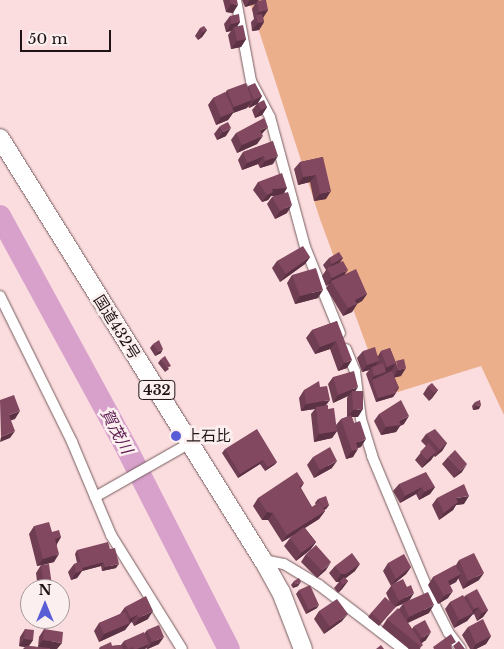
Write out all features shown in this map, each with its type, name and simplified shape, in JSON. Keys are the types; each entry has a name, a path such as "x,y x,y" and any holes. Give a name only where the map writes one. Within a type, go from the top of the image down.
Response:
{"highway":[{"name":"国道432号","path":"0,138 187,445 263,560 281,592 303,649"}],"street":[{"path":"236,0 251,81 270,117 305,247 355,372 361,419 372,456 434,604 448,632 462,649"},
{"path":"0,296 98,495 134,576 182,649"},
{"path":"98,495 187,445"},
{"path":"263,560 284,564 319,585 403,649"}],"shaded area":[{"path":"249,0 504,0 504,415 481,366 385,396 320,219"}],"building":[{"path":"230,0 237,0 238,5 231,4"},
{"path":"266,0 268,10 259,12 257,1"},
{"path":"239,14 240,22 231,24 230,16"},
{"path":"262,14 264,22 258,23 256,15"},
{"path":"243,25 246,39 237,41 234,27"},
{"path":"204,26 207,30 203,32 200,28"},
{"path":"246,83 252,100 234,107 227,90"},
{"path":"255,83 262,96 254,100 248,86"},
{"path":"225,92 234,112 221,117 213,98"},
{"path":"264,100 267,107 261,110 258,103"},
{"path":"264,118 268,127 260,130 263,136 242,145 236,133"},
{"path":"228,122 231,128 223,132 220,126"},
{"path":"273,141 278,156 265,161 264,156 247,163 243,152"},
{"path":"323,157 331,191 320,194 316,175 303,177 300,162"},
{"path":"282,173 287,188 272,189 273,192 267,195 258,182"},
{"path":"288,192 292,205 280,211 272,197"},
{"path":"303,246 310,257 286,274 277,261"},
{"path":"339,252 343,258 332,264 329,258"},
{"path":"343,261 348,270 332,278 327,268"},
{"path":"316,268 323,290 300,296 292,275"},
{"path":"356,269 367,294 355,300 357,304 348,308 331,281"},
{"path":"337,321 352,360 344,363 336,341 320,347 312,330"},
{"path":"159,340 163,349 158,352 153,344"},
{"path":"375,347 379,361 367,365 363,351"},
{"path":"390,348 396,363 387,367 381,351"},
{"path":"165,356 171,366 167,368 161,359"},
{"path":"404,359 406,368 398,370 396,361"},
{"path":"383,363 386,372 374,376 372,367"},
{"path":"354,371 358,387 338,395 333,377"},
{"path":"392,371 399,388 395,389 396,393 378,398 372,380"},
{"path":"319,381 320,387 327,386 330,400 306,404 304,390"},
{"path":"432,383 438,390 434,393 428,386"},
{"path":"352,391 363,391 363,409 353,410"},
{"path":"14,395 20,411 9,415 15,431 1,437 0,400"},
{"path":"401,400 409,416 399,421 401,425 386,427 379,414"},
{"path":"480,400 481,405 476,406 475,402"},
{"path":"328,405 328,409 334,408 337,431 319,434 316,407"},
{"path":"351,415 354,423 360,421 366,439 356,443 358,449 352,451 341,419"},
{"path":"257,429 277,462 268,467 263,460 240,474 225,449"},
{"path":"435,429 447,443 440,450 426,434"},
{"path":"429,443 436,452 427,460 420,452"},
{"path":"330,447 337,461 320,470 313,457"},
{"path":"455,450 467,464 460,471 448,457"},
{"path":"297,472 304,483 299,486 312,507 319,502 325,511 287,535 273,513 267,512 258,498"},
{"path":"426,472 435,487 424,492 422,487 405,496 399,484"},
{"path":"464,484 469,496 456,498 458,502 444,513 437,498"},
{"path":"326,496 329,505 323,508 318,499"},
{"path":"49,522 52,532 59,530 61,537 55,539 59,554 43,559 34,526"},
{"path":"304,527 316,542 301,553 290,538"},
{"path":"108,542 110,549 115,548 119,564 105,567 104,562 82,568 77,550"},
{"path":"316,545 331,562 322,571 306,554"},
{"path":"352,553 360,564 346,574 341,574 335,566"},
{"path":"474,553 484,573 468,581 459,560"},
{"path":"404,554 411,567 396,579 388,563"},
{"path":"80,562 83,570 76,573 74,564"},
{"path":"49,564 51,579 43,579 41,565"},
{"path":"455,565 461,574 448,581 453,591 444,596 433,577"},
{"path":"344,577 348,581 343,585 340,581"},
{"path":"299,578 301,582 295,585 294,581"},
{"path":"403,579 407,587 411,585 414,593 399,601 391,585"},
{"path":"310,585 319,605 309,610 299,590"},
{"path":"477,589 488,610 482,613 479,607 474,609 466,595"},
{"path":"428,592 434,605 409,617 403,603"},
{"path":"463,595 473,613 459,620 450,602"},
{"path":"146,596 153,611 139,618 137,615 131,618 125,607"},
{"path":"385,597 396,607 381,622 371,613"},
{"path":"337,599 348,614 330,627 319,611"},
{"path":"398,608 423,645 421,647 387,619"},
{"path":"125,612 130,623 104,634 99,623"},
{"path":"483,619 491,636 476,644 468,627"},
{"path":"425,620 431,632 422,638 414,626"},
{"path":"159,625 164,637 152,642 147,630"},
{"path":"25,629 34,630 33,640 24,639"},
{"path":"44,629 63,632 62,643 43,640"},
{"path":"144,632 149,644 137,649 133,647 128,649 124,641"},
{"path":"451,634 456,642 451,645 452,649 434,649 433,647"},
{"path":"459,641 465,649 455,649 453,646"},
{"path":"111,642 112,646 121,645 123,649 101,649 100,647"},
{"path":"381,645 384,649 376,649"},
{"path":"26,646 50,648 50,649 25,649"}],"waterway":[{"name":"賀茂川","path":"0,216 128,451 229,649"}],"place":[{"name":"上石比","path":"176,436"}]}
